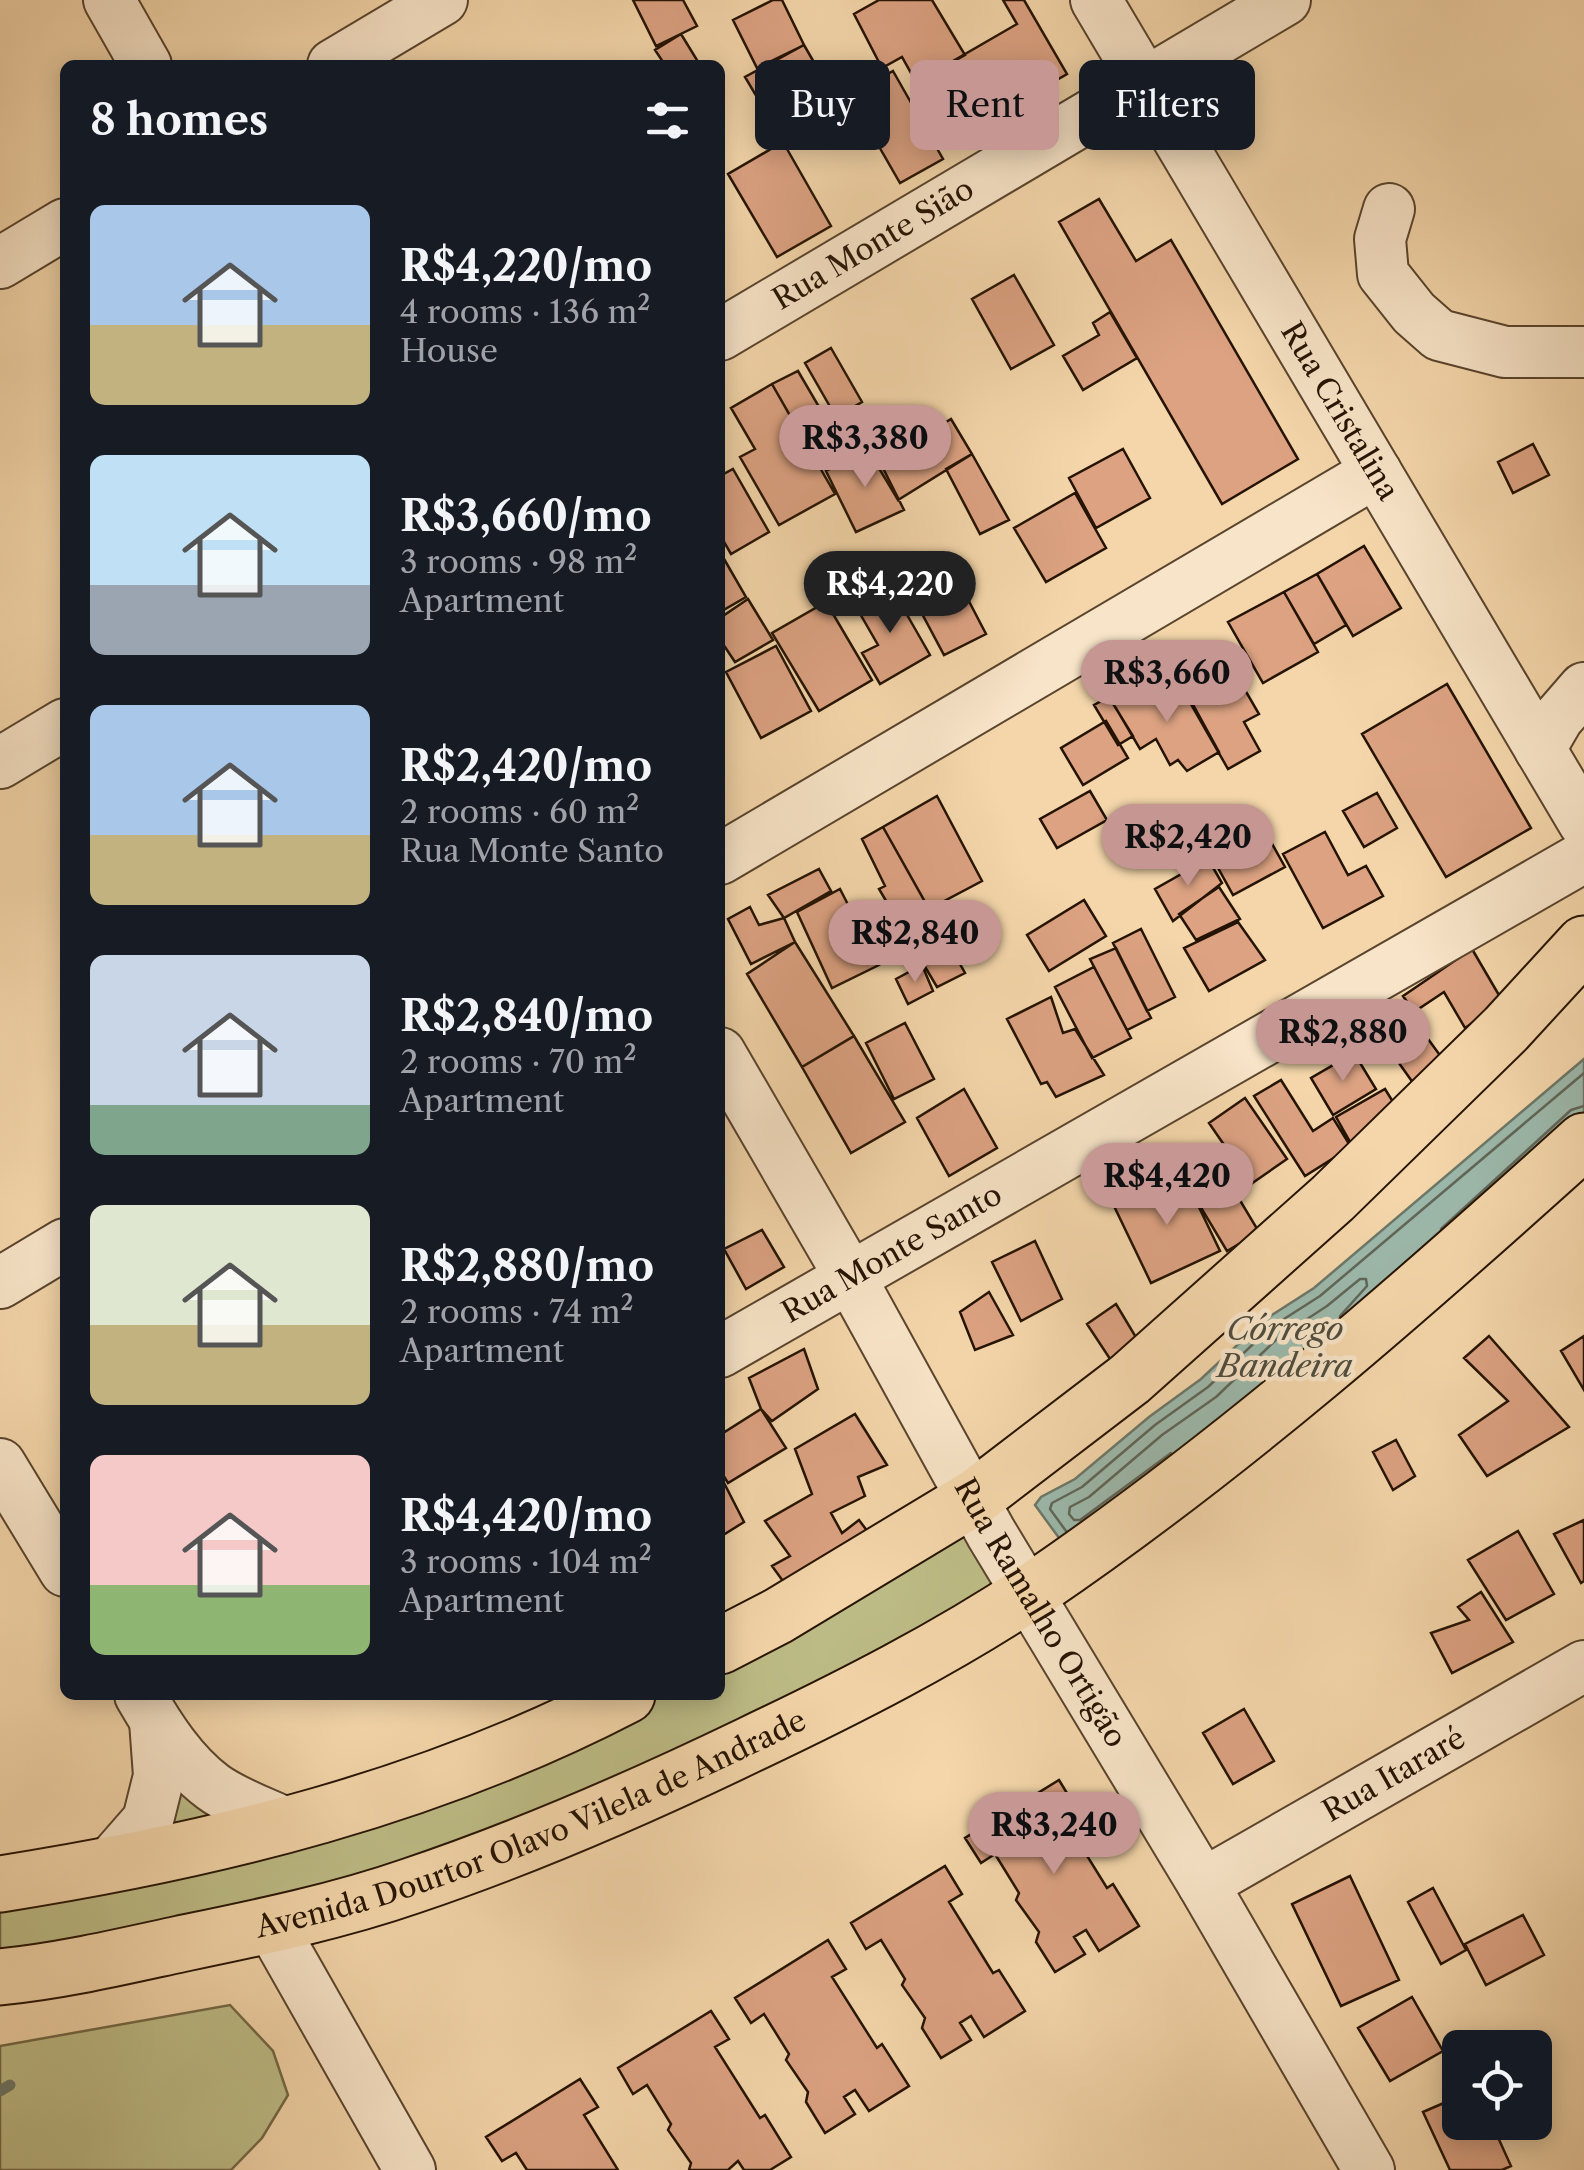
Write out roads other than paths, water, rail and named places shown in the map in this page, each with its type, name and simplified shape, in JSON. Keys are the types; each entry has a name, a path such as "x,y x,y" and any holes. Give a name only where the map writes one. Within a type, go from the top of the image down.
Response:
{"main road":[{"path":"725,1643 778,1616 970,1499 1130,1379 1333,1198 1506,1028 1584,944"},
{"name":"Avenida Dourtor Olavo Vilela de Andrade","path":"0,1977 55,1971 271,1925 409,1887 632,1802 829,1707 1029,1592 1206,1467 1409,1299 1584,1141"},
{"path":"0,1884 106,1867 290,1825 380,1799 490,1759 616,1700"}],"street":[{"path":"108,0 143,60"},
{"path":"341,60 442,0"},
{"name":"Rua Cristalina","path":"1096,0 1131,60"},
{"name":"Rua Monte Sião","path":"1182,60 1285,0"},
{"name":"Rua Monte Sião","path":"725,332 1079,121"},
{"name":"Rua Cristalina","path":"1184,150 1584,823"},
{"path":"1389,209 1380,239 1382,274 1414,314 1439,335 1505,352 1584,352"},
{"path":"0,263 60,227"},
{"path":"725,856 1376,472"},
{"path":"1540,749 1558,718 1584,688"},
{"path":"0,762 60,727"},
{"name":"Rua Monte Santo","path":"725,1349 1584,857"},
{"name":"Rua Ramalho Ortigão","path":"725,1062 850,1277 970,1499 1203,1884 1369,2170"},
{"path":"0,1282 60,1247"},
{"path":"0,1464 60,1564"},
{"name":"Rua Itararé","path":"1203,1884 1584,1666"},
{"path":"147,1708 195,1772 216,1789 290,1825"},
{"path":"106,1867 148,1820 159,1776 147,1708"},
{"path":"271,1925 410,2170"}],"water":[{"name":"Córrego Bandeira","path":"1584,1059 1584,1113 1070,1553 1035,1505 1041,1497 1075,1479 1201,1379 1264,1320 1314,1288"}],"waterway":[{"name":"Córrego Bandeira","path":"0,2091 10,2085"}]}
